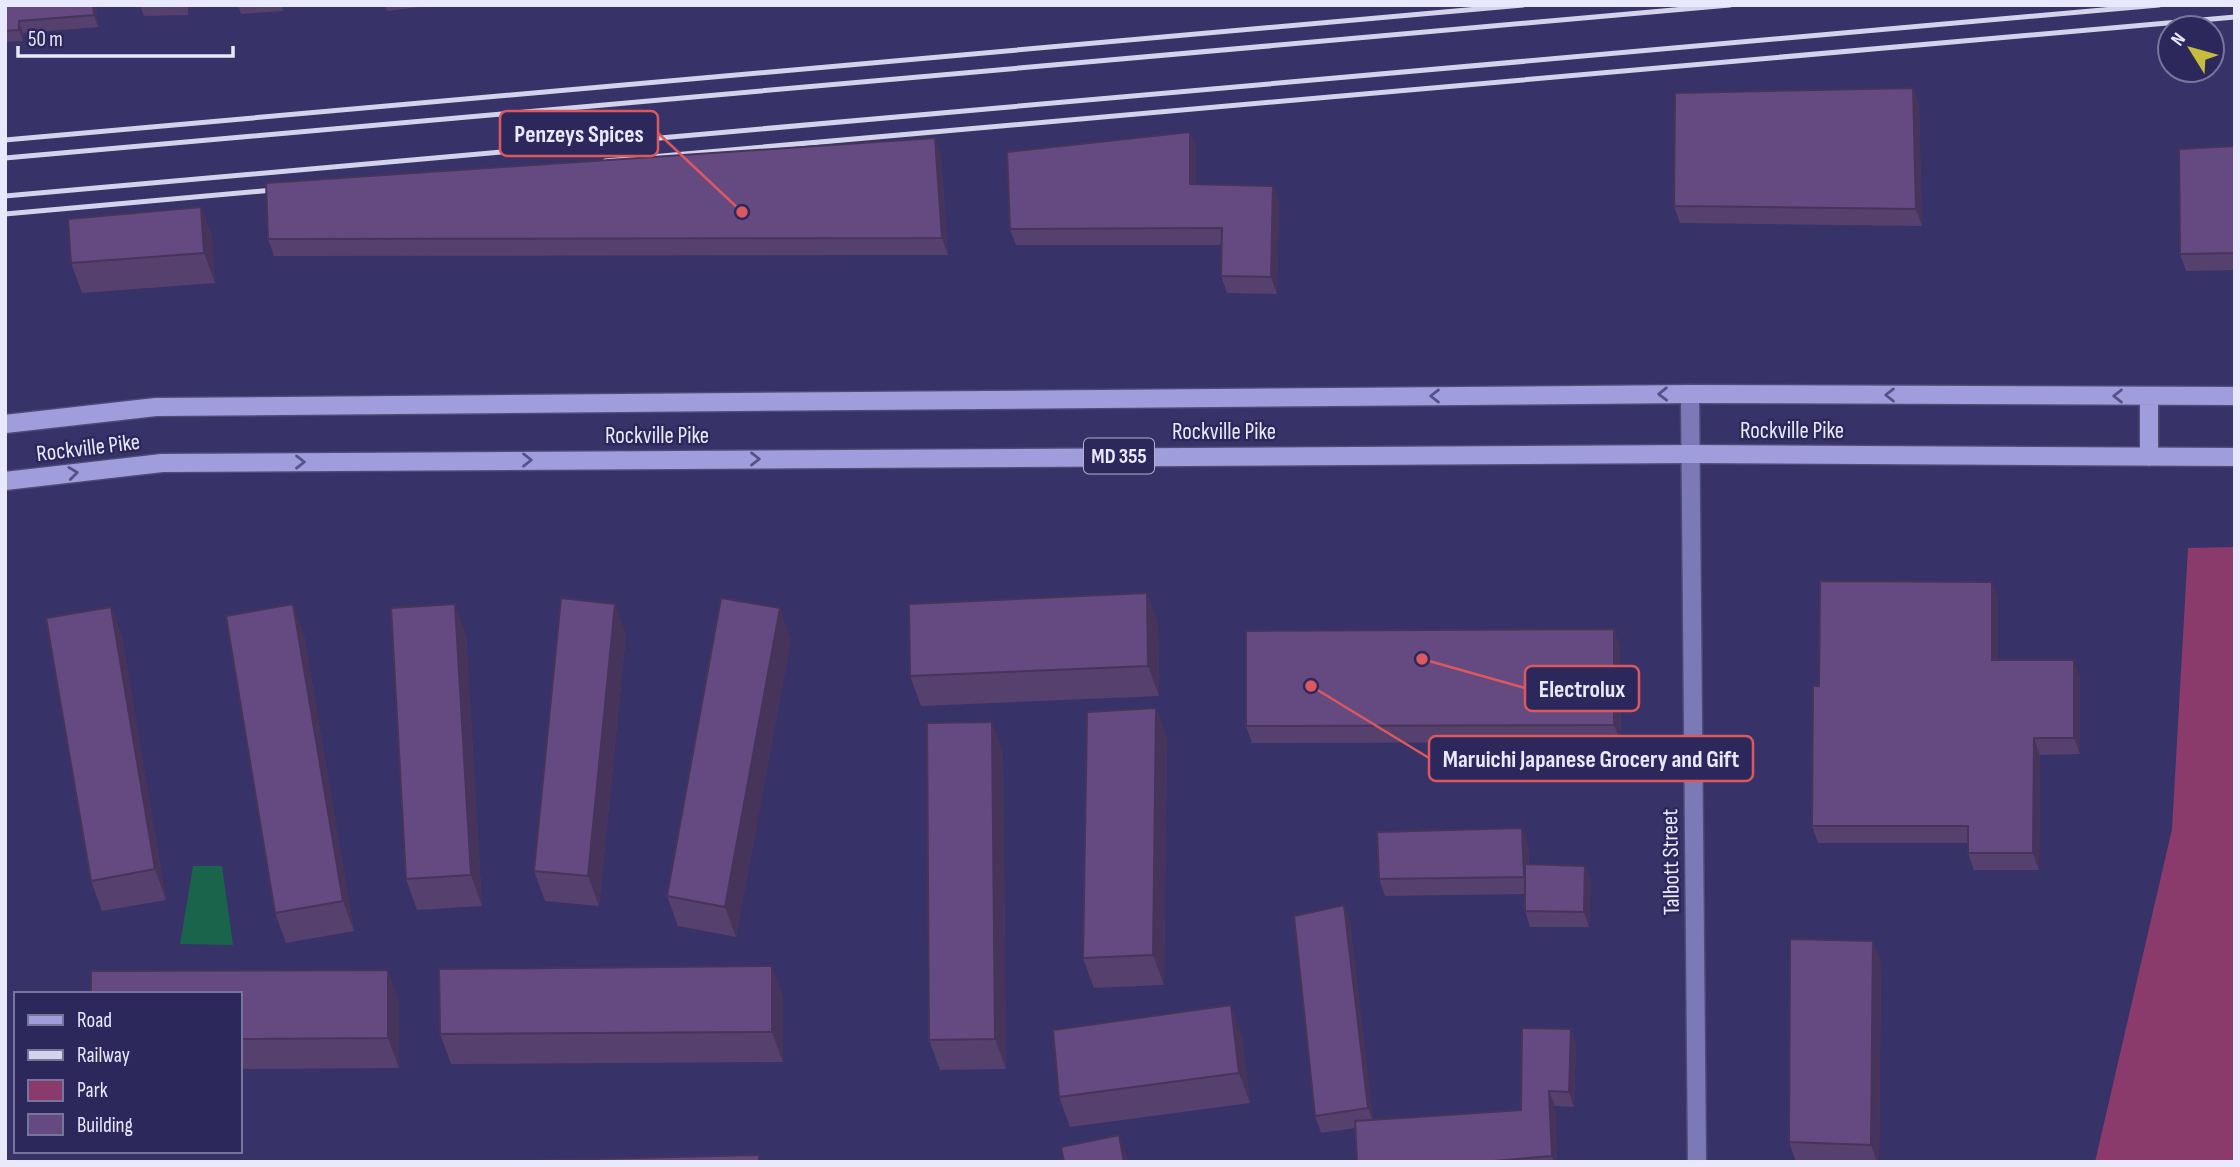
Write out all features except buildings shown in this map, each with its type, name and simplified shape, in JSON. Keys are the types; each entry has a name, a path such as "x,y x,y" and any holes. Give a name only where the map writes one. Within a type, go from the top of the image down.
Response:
{"main road":[{"name":"Rockville Pike","path":"5,424 156,407 1690,394 2235,396"},
{"path":"2149,396 2149,457"},
{"name":"Rockville Pike","path":"5,481 162,463 1691,454 2235,457"}],"street":[{"name":"Talbott Street","path":"1690,394 1697,1162"}],"green space":[{"path":"2235,547 2235,1162 2095,1162 2172,829 2188,548"}],"shaded area":[{"path":"193,866 222,866 233,945 180,944"}],"railway":[{"path":"5,140 1523,5"},
{"path":"5,158 1730,5"},
{"path":"5,196 2159,5"},
{"path":"605,161 2235,17"},
{"path":"5,214 284,189"}],"place":[{"name":"Penzeys Spices","path":"742,212"},
{"name":"Electrolux","path":"1422,659"},
{"name":"Maruichi Japanese Grocery and Gift","path":"1311,686"}]}
